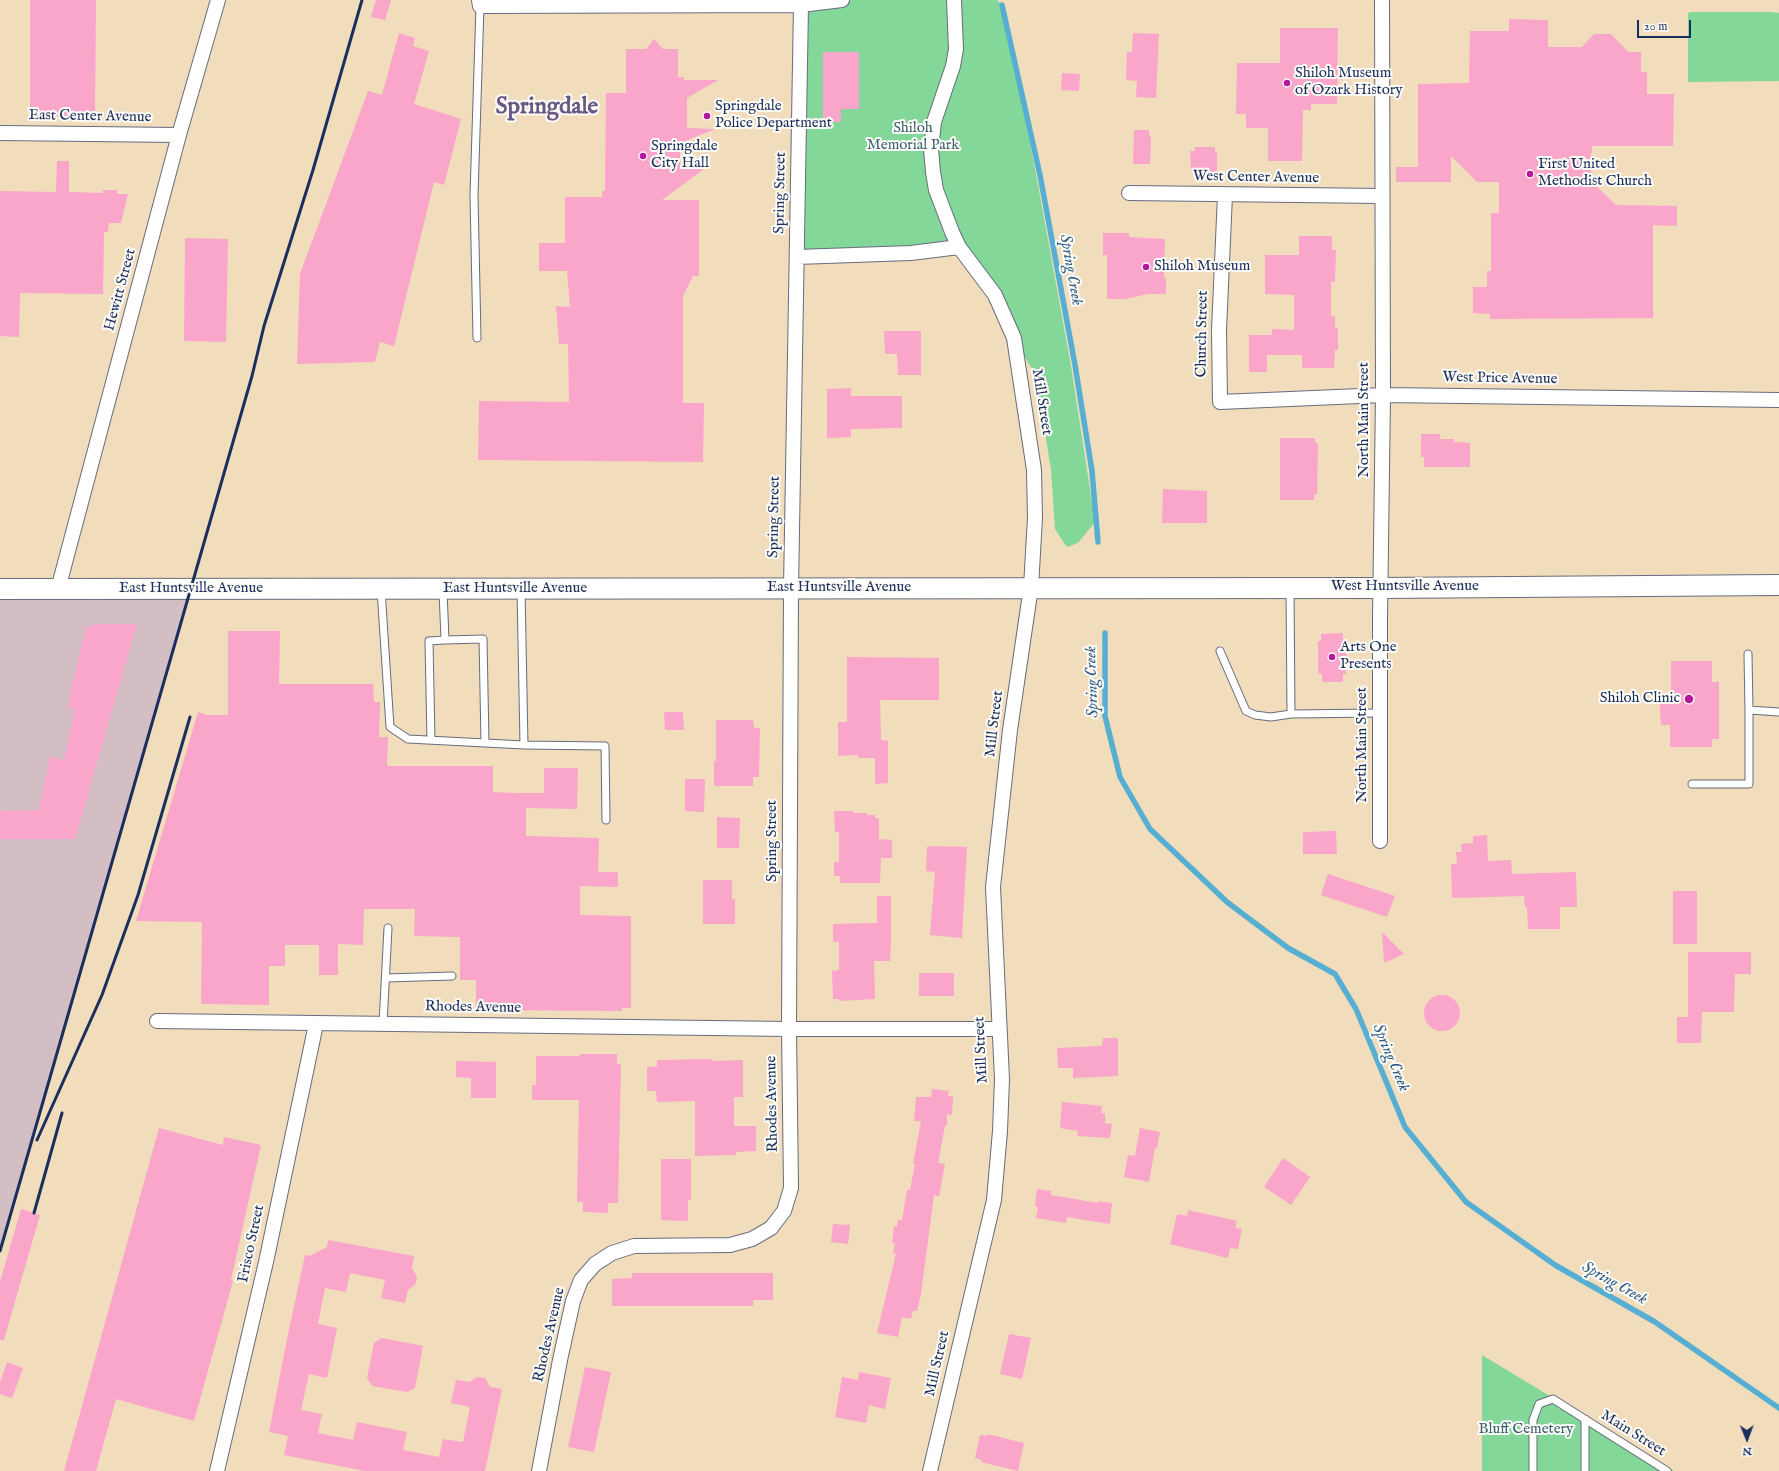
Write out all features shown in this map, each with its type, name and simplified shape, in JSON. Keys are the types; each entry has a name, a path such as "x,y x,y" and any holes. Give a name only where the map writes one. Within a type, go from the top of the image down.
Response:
{"main road":[{"name":"West Huntsville Avenue","path":"1031,587 1381,588 1779,585"},
{"name":"East Huntsville Avenue","path":"0,589 381,590 1031,587"}],"street":[{"name":"Hewitt Street","path":"58,589 179,135 218,0"},
{"path":"480,3 801,5 842,0"},
{"name":"Mill Street","path":"930,1471 994,1200 1000,1131 1002,1079 998,1029 993,887 1010,730 1031,587 1036,518 1034,470 1014,338 995,295 959,247 944,215 936,190 932,149 934,122 953,66 956,49 954,0"},
{"name":"North Main Street","path":"1380,841 1383,395 1382,0"},
{"name":"Spring Street","path":"789,1029 791,588 801,5"},
{"name":"East Center Avenue","path":"0,133 179,135"},
{"name":"West Center Avenue","path":"1129,193 1382,196"},
{"name":"Church Street","path":"1220,402 1219,330 1225,195"},
{"path":"797,257 911,253 959,247"},
{"name":"West Price Avenue","path":"1220,402 1383,395 1779,400"},
{"name":"Rhodes Avenue","path":"157,1021 789,1029 998,1029"},
{"name":"Frisco Street","path":"217,1471 266,1262 316,1024"},
{"name":"Rhodes Avenue","path":"538,1471 573,1301 581,1280 595,1264 612,1253 634,1246 730,1245 745,1241 752,1239 771,1228 784,1211 791,1188 789,1029"}],"lane":[{"path":"477,338 474,195 480,3"},
{"path":"1290,587 1291,714"},
{"path":"443,589 445,640"},
{"path":"521,589 524,745"},
{"path":"381,590 390,727 408,739 524,745 604,746 606,820"},
{"path":"431,740 428,641 483,639 485,743"},
{"path":"1220,651 1246,711 1255,715 1271,717 1291,714 1380,714"},
{"path":"1692,784 1749,784 1748,654"},
{"path":"1749,710 1779,712"},
{"path":"383,1024 388,928"},
{"path":"386,978 452,976"},
{"name":"Main Street","path":"1533,1471 1533,1420 1539,1404 1553,1399 1667,1471"},
{"path":"1585,1420 1585,1471"}],"shaded area":[{"path":"0,589 190,590 0,1251"}],"green space":[{"name":"Shiloh Memorial Park","path":"824,0 997,0 1002,5 1034,163 1071,366 1095,522 1078,543 1067,547 1055,529 1051,469 1035,374 959,247 797,257 801,5"},
{"path":"1688,13 1779,13 1779,81 1688,82"},
{"name":"Bluff Cemetery","path":"1482,1355 1674,1471 1482,1471"}],"building":[{"path":"30,0 96,0 95,117 30,117"},
{"path":"376,0 391,0 385,20 371,17"},
{"name":"First United Methodist Church","path":"1509,19 1548,20 1548,47 1582,47 1594,34 1611,34 1628,52 1641,52 1641,72 1647,72 1647,94 1674,94 1673,146 1592,146 1591,153 1591,181 1616,205 1677,206 1677,226 1653,225 1653,318 1490,319 1490,314 1473,313 1473,287 1487,287 1487,271 1491,271 1491,213 1499,213 1499,182 1477,182 1451,156 1451,182 1396,182 1396,167 1418,167 1418,84 1469,83 1470,31 1509,31"},
{"name":"Shiloh Museum of Ozark History","path":"1280,28 1338,28 1337,104 1311,104 1311,110 1303,110 1302,161 1268,161 1268,128 1246,128 1246,114 1236,114 1237,63 1280,63"},
{"path":"399,33 415,38 413,46 429,51 414,104 461,119 444,185 434,182 394,346 380,342 375,362 297,364 300,274 368,91 382,95"},
{"path":"1133,33 1159,34 1156,98 1136,97 1137,81 1126,80 1127,52 1132,52"},
{"path":"654,39 663,49 678,49 678,77 684,77 684,80 718,80 687,98 687,128 715,129 680,143 680,169 704,169 662,200 699,200 699,276 693,276 683,296 683,403 704,403 703,462 478,460 479,401 569,402 568,344 559,344 556,306 570,307 567,271 539,271 539,243 565,243 565,197 602,197 602,191 605,191 606,93 626,93 626,49 646,49"},
{"path":"823,52 859,52 859,109 841,109 841,122 823,122"},
{"path":"1062,73 1080,74 1079,91 1061,90"},
{"path":"1134,130 1149,130 1149,136 1151,136 1150,164 1133,164"},
{"path":"1195,147 1215,147 1215,152 1217,152 1217,172 1191,172 1190,151 1195,151"},
{"path":"57,161 69,161 69,192 103,193 103,190 117,190 117,194 128,194 121,223 109,223 108,232 104,232 103,294 20,293 19,337 0,336 0,191 56,192"},
{"name":"Shiloh Museum","path":"1103,233 1129,233 1129,237 1165,239 1164,279 1166,278 1166,294 1148,294 1125,299 1107,299 1107,255 1103,255"},
{"path":"1299,236 1332,236 1332,250 1336,250 1335,282 1331,281 1331,316 1335,316 1335,328 1338,328 1338,350 1335,350 1334,368 1302,368 1302,355 1267,355 1267,372 1249,372 1249,335 1272,335 1272,329 1294,330 1294,295 1265,294 1265,255 1299,255"},
{"path":"185,238 228,239 226,342 184,341"},
{"path":"884,331 921,331 921,375 898,375 897,354 885,354"},
{"path":"851,388 851,396 902,396 902,428 851,429 851,437 827,438 827,389"},
{"path":"1421,434 1440,434 1440,439 1454,439 1454,442 1470,443 1470,467 1424,467 1424,457 1421,457"},
{"path":"1280,438 1315,438 1315,443 1318,443 1317,495 1314,494 1314,500 1280,500"},
{"path":"1163,489 1207,491 1207,523 1162,523"},
{"path":"93,624 137,624 75,839 0,839 0,811 39,810 50,757 64,760 75,708 67,708 86,627 93,627"},
{"path":"228,631 280,631 279,684 373,684 374,702 380,702 379,737 388,737 387,766 493,766 493,792 516,793 544,793 544,768 578,768 577,809 526,808 526,836 599,838 598,872 618,872 618,887 580,886 580,915 631,916 631,1008 622,1008 622,1011 476,1010 476,980 460,980 460,937 414,936 415,909 364,909 363,945 338,944 338,975 319,975 319,945 285,945 285,966 269,966 269,1005 201,1004 202,922 136,921 198,712 208,715 228,715"},
{"name":"Arts One Presents","path":"1343,633 1343,640 1346,640 1346,674 1343,674 1343,682 1322,682 1322,674 1318,673 1318,641 1321,641 1321,634"},
{"path":"847,657 939,658 939,700 880,700 881,740 888,741 888,783 875,784 875,758 858,758 858,755 838,756 838,722 847,722"},
{"name":"Shiloh Clinic","path":"1671,661 1712,661 1712,682 1719,682 1719,739 1712,739 1712,747 1670,747 1670,725 1661,725 1659,693 1671,693"},
{"path":"664,712 683,712 684,730 665,730"},
{"path":"716,720 753,720 754,728 760,728 759,777 753,777 753,786 714,786 714,761 716,761"},
{"path":"685,779 705,779 704,812 685,811"},
{"path":"834,811 867,813 867,815 875,815 875,818 879,818 879,839 892,840 892,858 881,858 880,883 840,883 840,876 834,876 834,862 839,862 839,832 835,832"},
{"path":"717,817 740,818 739,848 717,848"},
{"path":"1336,831 1337,854 1303,854 1303,832"},
{"path":"1487,835 1488,861 1511,860 1512,874 1576,872 1577,907 1560,907 1560,929 1528,929 1527,907 1525,907 1524,896 1452,897 1451,864 1457,864 1456,852 1462,852 1461,844 1473,843 1473,836"},
{"path":"927,847 967,847 962,938 930,935 935,872 926,871"},
{"path":"1328,874 1395,896 1387,917 1321,895"},
{"path":"703,880 732,880 732,899 735,899 735,924 703,924"},
{"path":"1673,891 1697,891 1697,944 1673,944"},
{"path":"877,896 891,896 891,942 890,961 874,961 875,999 839,1001 839,999 833,999 832,971 839,970 839,942 833,942 833,924 877,923"},
{"path":"1382,932 1404,954 1384,963"},
{"path":"1688,952 1751,952 1751,974 1735,974 1734,1012 1702,1012 1701,1043 1677,1043 1677,1017 1688,1017"},
{"path":"919,973 954,973 954,996 919,996"},
{"path":"1446,995 1455,1000 1459,1006 1459,1020 1455,1026 1446,1031 1438,1031 1429,1026 1425,1020 1424,1009 1429,1000 1435,996"},
{"path":"1103,1038 1118,1038 1118,1076 1073,1078 1073,1068 1058,1068 1057,1048 1102,1046"},
{"path":"580,1054 617,1054 617,1064 621,1064 618,1203 608,1203 608,1213 583,1212 583,1202 577,1202 579,1100 532,1100 532,1085 536,1085 536,1056 580,1056"},
{"path":"711,1059 712,1061 743,1060 743,1097 734,1097 734,1126 756,1126 756,1151 736,1152 736,1155 695,1156 695,1101 657,1102 656,1091 647,1091 647,1067 657,1066 657,1060"},
{"path":"456,1061 496,1062 496,1098 471,1098 471,1078 456,1077"},
{"path":"932,1089 949,1091 948,1096 953,1096 952,1115 947,1114 947,1126 945,1126 938,1163 945,1164 939,1196 934,1195 921,1294 917,1311 913,1311 911,1319 902,1317 898,1337 877,1333 896,1254 893,1254 895,1243 892,1243 894,1226 897,1227 898,1220 902,1220 907,1190 910,1190 915,1164 913,1164 921,1121 914,1121 916,1097 931,1097"},
{"path":"1062,1102 1102,1106 1101,1113 1105,1114 1105,1123 1112,1124 1110,1138 1077,1136 1078,1131 1060,1128"},
{"path":"159,1128 223,1145 224,1137 261,1145 231,1280 233,1281 194,1421 116,1399 96,1471 64,1471"},
{"path":"1140,1128 1160,1132 1157,1148 1155,1148 1149,1182 1124,1177 1128,1155 1135,1156"},
{"path":"1283,1158 1310,1177 1291,1205 1264,1187"},
{"path":"661,1159 691,1159 691,1200 688,1200 688,1221 661,1220"},
{"path":"1037,1189 1051,1191 1051,1195 1098,1203 1098,1201 1112,1203 1110,1224 1067,1217 1066,1223 1036,1218 1038,1207 1035,1206"},
{"path":"21,1209 40,1215 4,1340 0,1340 0,1282"},
{"path":"1188,1210 1237,1221 1235,1228 1242,1229 1238,1249 1230,1248 1228,1258 1170,1244 1177,1214 1187,1216"},
{"path":"833,1224 850,1225 848,1244 831,1242"},
{"path":"328,1240 414,1256 412,1268 417,1277 415,1285 408,1290 405,1303 381,1298 385,1280 350,1273 346,1292 325,1288 318,1324 337,1328 327,1378 309,1374 301,1410 322,1414 318,1433 353,1440 357,1422 407,1432 403,1450 439,1457 443,1439 463,1442 470,1407 451,1403 456,1380 470,1382 477,1377 485,1378 490,1387 502,1389 485,1471 365,1471 284,1455 288,1436 269,1432 287,1339 305,1255 309,1256 327,1247"},
{"path":"632,1273 773,1273 773,1300 753,1300 753,1306 612,1306 612,1279 632,1278"},
{"path":"1009,1334 1031,1338 1022,1379 1000,1374"},
{"path":"382,1338 423,1346 415,1388 407,1392 372,1386 367,1378 374,1343"},
{"path":"7,1362 23,1368 12,1398 0,1394 0,1382"},
{"path":"585,1367 611,1372 594,1452 568,1447"},
{"path":"859,1372 891,1378 885,1409 869,1405 866,1423 835,1417 842,1377 858,1380"},
{"path":"987,1434 1024,1443 1018,1471 981,1462 982,1460 975,1458 980,1435 987,1436"}],"waterway":[{"name":"Spring Creek","path":"1002,5 1040,175 1075,365 1092,471 1098,542"},
{"name":"Spring Creek","path":"1105,633 1105,716 1120,777 1150,829 1227,902 1288,948 1335,974 1356,1009 1405,1127 1466,1202 1555,1265 1655,1322 1779,1408"}],"railway":[{"path":"0,1251 252,376 264,326 313,170 362,0"},
{"path":"37,1140 102,995 138,895 190,717"},
{"path":"34,1213 62,1113"}],"place":[{"name":"Shiloh Museum of Ozark History","path":"1287,83"},
{"name":"Springdale Police Department","path":"707,116"},
{"name":"Springdale City Hall","path":"643,156"},
{"name":"First United Methodist Church","path":"1530,174"},
{"name":"Shiloh Museum","path":"1146,267"},
{"name":"Arts One Presents","path":"1332,657"},
{"name":"Shiloh Clinic","path":"1689,699"}],"district":[{"name":"Springdale","path":"547,108"}]}
